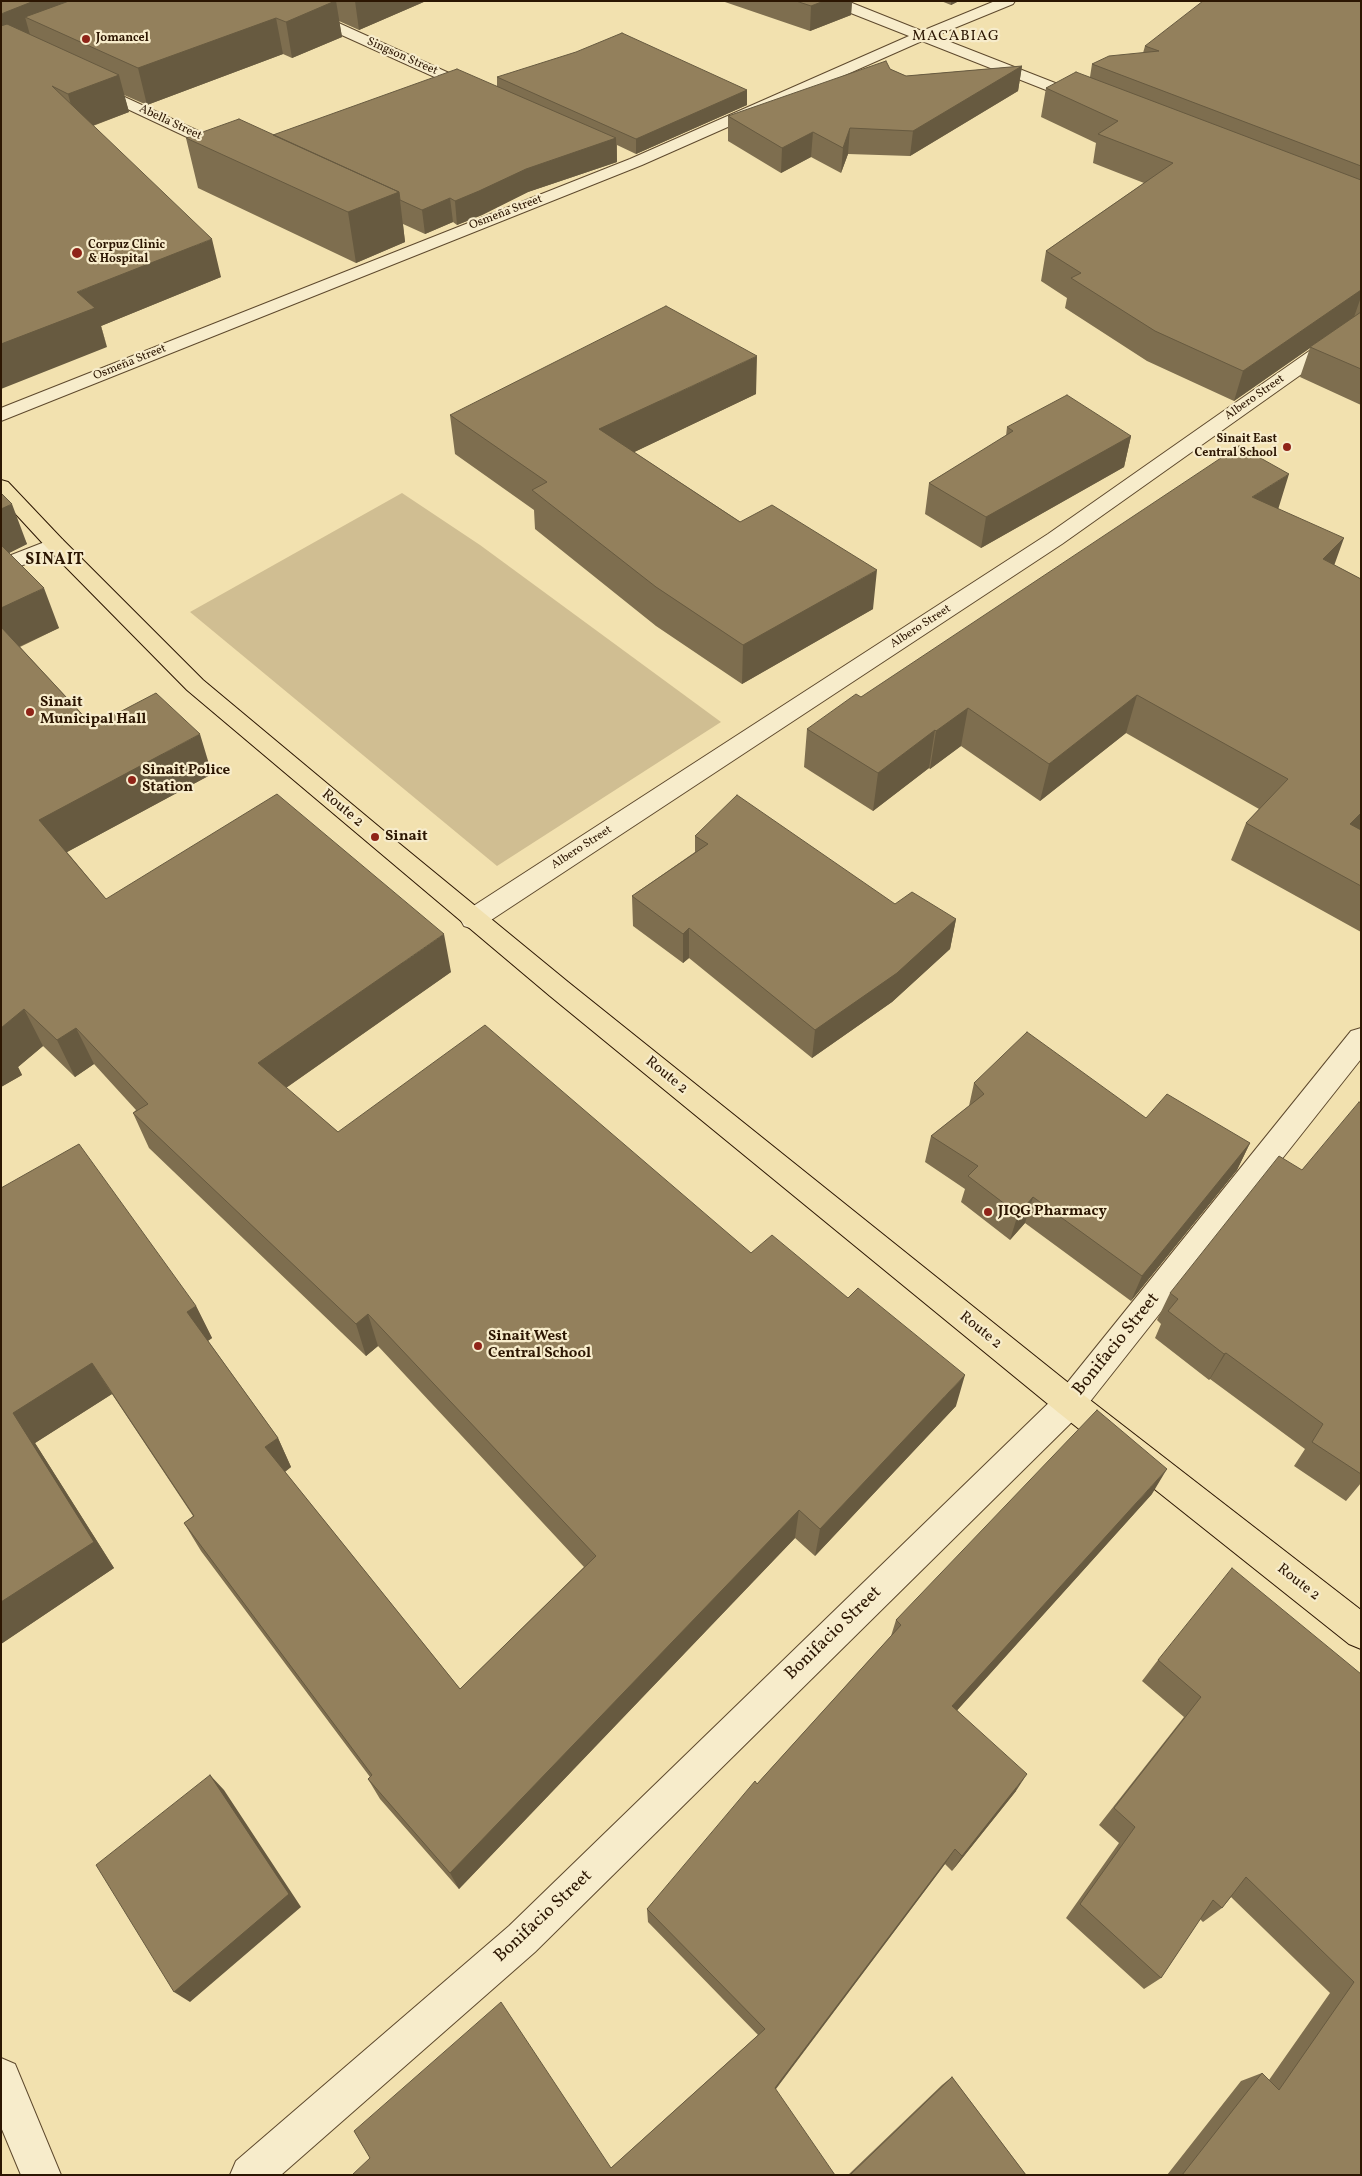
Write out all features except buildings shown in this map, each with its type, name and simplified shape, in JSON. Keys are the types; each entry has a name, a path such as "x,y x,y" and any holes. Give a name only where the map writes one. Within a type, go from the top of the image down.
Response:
{"highway":[{"name":"Route 2","path":"1,486 55,544 195,685 473,918 1070,1403 1361,1632"}],"street":[{"name":"Singson Street","path":"278,1 493,98"},
{"path":"832,1 1096,104"},
{"name":"Osmeña Street","path":"1,415 636,162 922,36 1008,1"},
{"name":"Abella Street","path":"75,79 238,155"},
{"path":"618,154 636,162"},
{"path":"410,235 428,244"},
{"name":"Albero Street","path":"473,918 1055,540 1361,323"},
{"path":"1,567 55,544"},
{"name":"Bonifacio Street","path":"250,2175 522,1940 1070,1403 1361,1039"},
{"path":"1,2078 41,2175"}],"shaded area":[{"path":"402,493 480,545 721,722 497,866 190,612"}],"place":[{"name":"Jomancel","path":"86,39"},
{"name":"Corpuz Clinic & Hospital","path":"77,253"},
{"name":"Sinait East Central School","path":"1287,447"},
{"name":"Sinait Municipal Hall","path":"30,712"},
{"name":"Sinait Police Station","path":"132,780"},
{"name":"Sinait","path":"375,837"},
{"name":"JIQG Pharmacy","path":"988,1212"},
{"name":"Sinait West Central School","path":"478,1346"}],"district":[{"name":"MACABIAG","path":"956,37"},
{"name":"SINAIT","path":"55,561"}]}
